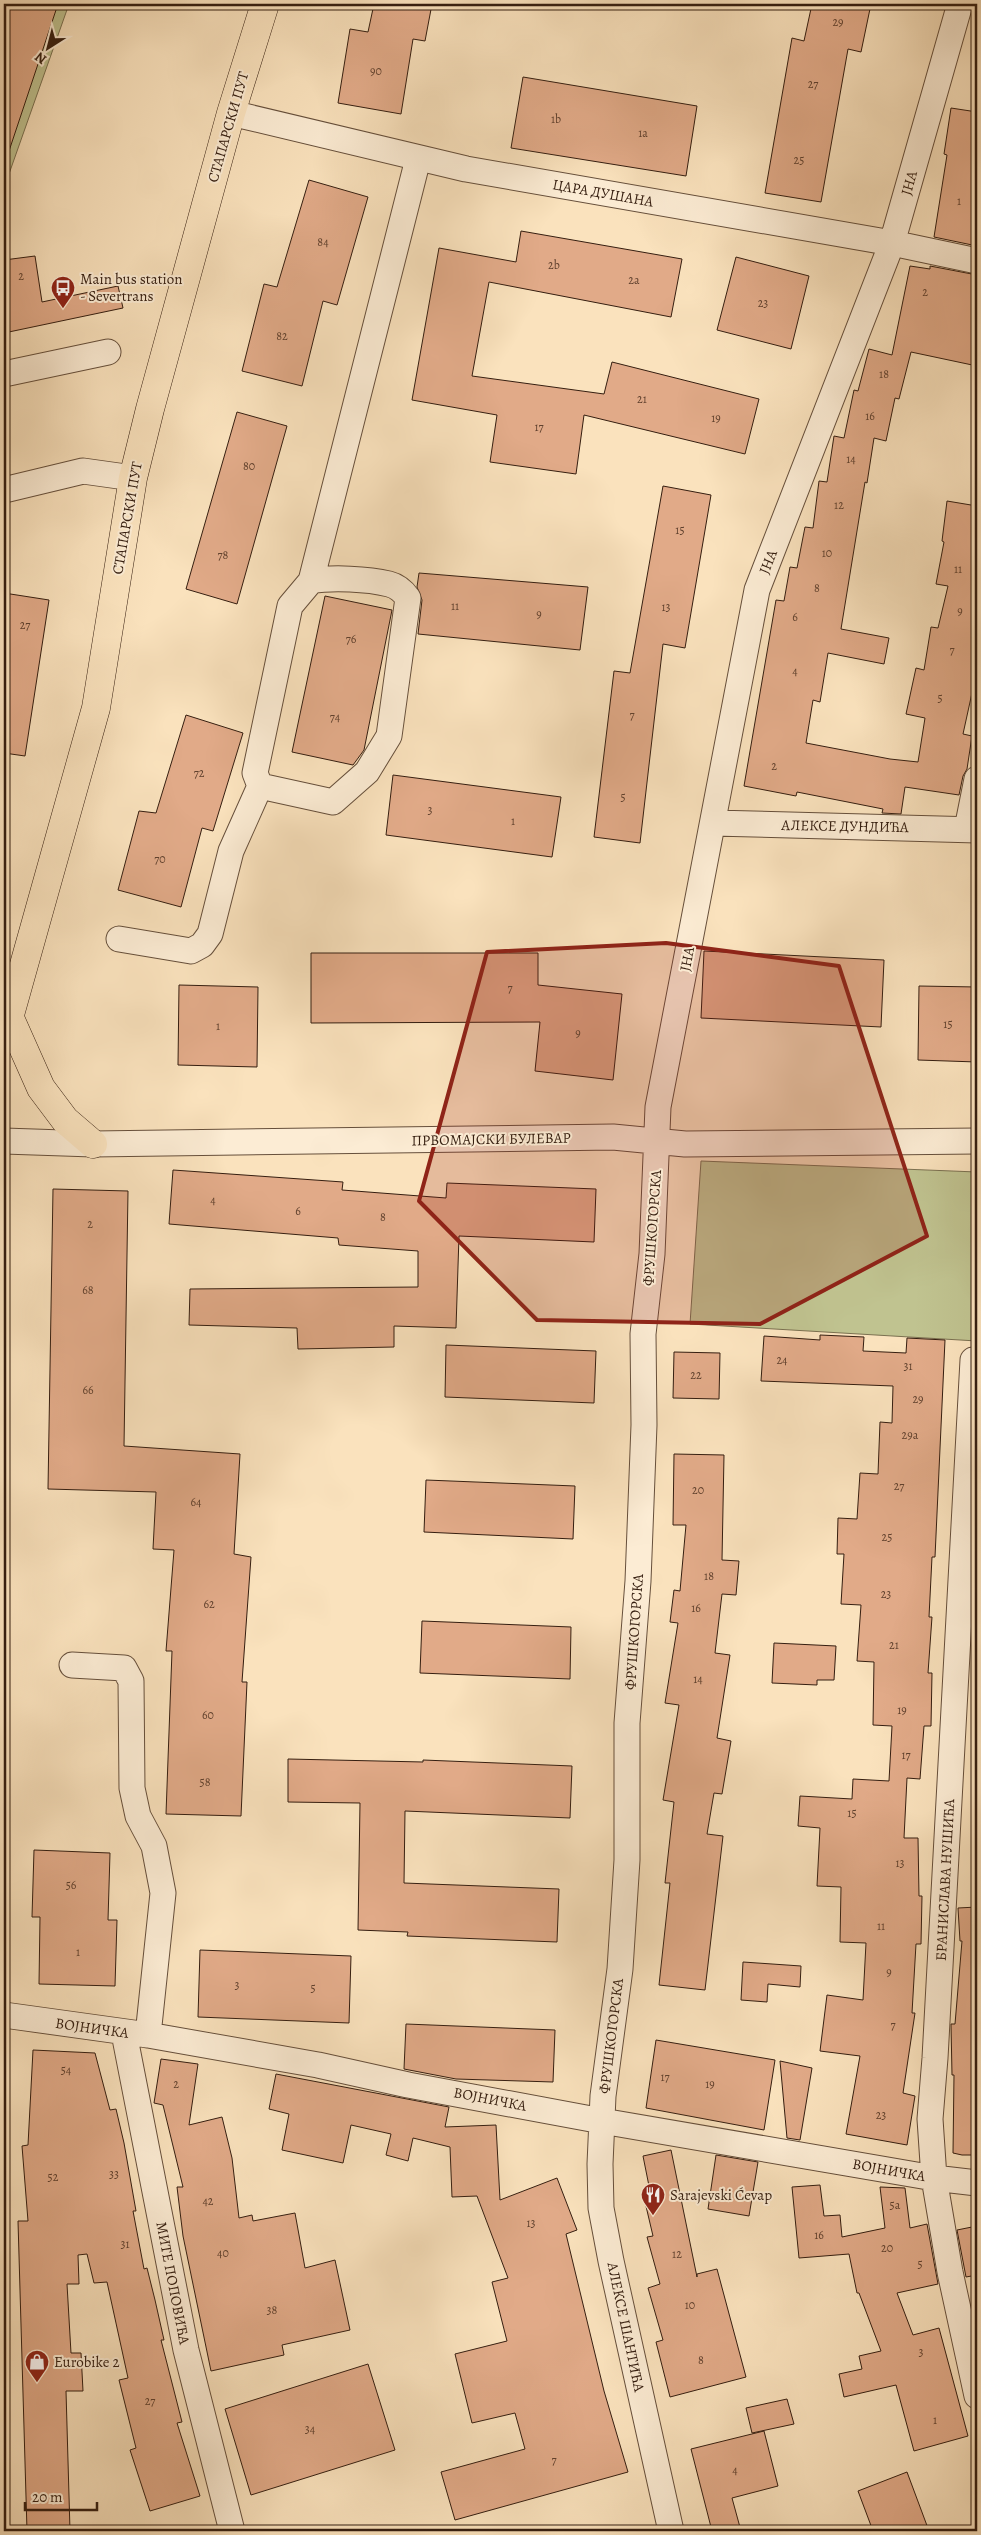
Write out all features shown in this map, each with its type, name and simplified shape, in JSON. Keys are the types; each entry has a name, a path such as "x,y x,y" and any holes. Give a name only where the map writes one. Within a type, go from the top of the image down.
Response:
{"main road":[{"name":"СТАПАРСКИ ПУТ","path":"7,1026 96,708 133,478 232,113 265,4"},
{"path":"7,1026 41,1088 66,1120 93,1144"}],"street":[{"name":"ЈНА","path":"656,1142 658,1107 757,590 892,243 965,10"},
{"name":"ЦАРА ДУШАНА","path":"232,113 418,159 892,243 977,260"},
{"path":"120,940 191,951 202,945 210,934 231,851 260,786 254,773 290,606 311,581 418,159"},
{"path":"4,374 108,352"},
{"path":"4,490 83,471 133,478"},
{"path":"260,786 333,802 367,772 389,736 408,598 402,590 390,584 324,578 311,581"},
{"path":"972,829 977,779"},
{"name":"АЛЕКСЕ ДУНДИЋА","path":"713,823 972,829"},
{"name":"ПРВОМАЈСКИ БУЛЕВАР","path":"4,1141 93,1144 613,1137 656,1142 977,1141"},
{"name":"ФРУШКОГОРСКА","path":"602,2121 603,2096 620,1970 627,1860 627,1723 638,1581 644,1425 644,1334 652,1254 656,1142"},
{"name":"БРАНИСЛАВА НУШИЋА","path":"973,1360 930,2119 934,2178 948,2262 977,2396"},
{"name":"МИТЕ ПОПОВИЋА","path":"72,1665 124,1668 131,1681 132,1788 138,1816 154,1846 163,1893 136,2034 186,2350 232,2531"},
{"name":"ВОЈНИЧКА","path":"4,2015 136,2034 318,2065 408,2085 602,2121 977,2184"},
{"name":"АЛЕКСЕ ШАНТИЋА","path":"602,2121 601,2208 671,2531"}],"highlighted area":[{"path":"666,943 839,966 927,1236 760,1324 537,1320 419,1201 487,952"}],"green space":[{"path":"4,4 69,4 4,188"},
{"path":"701,1161 977,1172 977,1341 690,1324"}],"building":[{"path":"4,4 58,4 7,157 4,156"},
{"path":"374,4 432,4 425,41 413,39 401,114 338,103 350,29 368,32"},
{"path":"812,4 871,4 861,52 848,49 821,202 765,193 792,38 804,41"},
{"path":"523,77 697,106 686,176 511,148"},
{"path":"951,108 977,112 977,246 934,237 947,155 944,154"},
{"path":"309,180 368,197 337,305 323,301 302,386 242,371 264,284 277,287"},
{"path":"521,231 682,259 671,317 489,282 472,376 604,394 612,362 759,399 745,454 584,415 576,474 490,462 497,415 412,400 439,248 516,262"},
{"name":"Main bus station - Severtrans","path":"35,256 42,302 118,286 123,308 4,333 4,310 6,309 4,260"},
{"path":"736,257 809,276 791,349 717,330"},
{"path":"910,266 930,269 930,266 977,275 977,366 911,352 899,399 895,398 886,441 874,438 841,629 889,638 884,664 828,653 820,702 813,700 806,743 890,759 918,762 925,718 906,714 916,668 924,670 931,627 938,628 948,586 936,584 944,542 942,541 947,501 977,506 977,670 963,734 972,736 967,769 963,776 959,795 905,787 901,814 882,813 883,809 797,792 796,796 744,786 776,600 784,601 790,567 797,568 805,527 813,528 819,481 827,482 834,436 844,438 854,390 858,391 869,349 892,355"},
{"path":"237,412 287,426 237,604 186,589"},
{"path":"663,486 711,495 685,648 663,644 640,843 594,837 614,671 630,673"},
{"path":"419,573 588,587 580,650 418,634 422,600 417,587"},
{"path":"4,593 49,600 25,756 4,753"},
{"path":"325,596 392,610 364,750 353,765 292,752"},
{"path":"186,715 243,733 213,831 202,828 181,907 118,890 139,811 156,813"},
{"path":"393,775 561,797 552,857 386,835"},
{"path":"704,951 884,960 881,1027 701,1018"},
{"path":"311,953 538,953 538,985 622,994 613,1080 535,1071 540,1022 311,1023"},
{"path":"179,985 258,987 257,1067 178,1065"},
{"path":"919,986 977,987 977,1062 918,1060"},
{"path":"173,1170 343,1182 342,1190 446,1198 447,1183 596,1189 594,1242 459,1236 456,1328 394,1326 394,1347 298,1349 297,1328 189,1325 190,1289 418,1287 418,1251 339,1245 338,1238 169,1224"},
{"path":"53,1189 128,1191 124,1446 240,1454 234,1554 251,1557 242,1682 247,1682 241,1816 166,1814 172,1651 166,1651 174,1550 153,1549 156,1492 48,1489"},
{"path":"820,1335 864,1337 863,1351 906,1353 907,1338 945,1340 935,1557 932,1557 929,1617 932,1617 928,1673 932,1673 931,1726 924,1726 920,1779 907,1778 904,1838 918,1838 919,1896 922,1896 921,1944 916,1944 912,2013 915,2013 903,2093 915,2096 907,2145 846,2134 860,2056 820,2051 827,1995 863,2000 866,1943 840,1942 841,1887 817,1886 820,1828 798,1826 800,1796 852,1799 853,1779 889,1781 892,1726 873,1725 874,1662 857,1661 861,1605 841,1604 844,1554 837,1554 838,1518 857,1519 860,1473 878,1474 880,1422 892,1423 893,1386 761,1381 764,1336 820,1340"},
{"path":"446,1345 596,1351 594,1403 445,1397"},
{"path":"674,1352 720,1353 719,1399 673,1398"},
{"path":"674,1454 724,1455 722,1560 739,1561 736,1595 722,1594 715,1653 730,1655 717,1738 731,1741 722,1794 714,1793 707,1834 723,1836 705,1990 659,1985 670,1883 665,1883 674,1802 663,1800 679,1705 665,1703 678,1623 670,1622 674,1590 680,1591 686,1525 673,1525"},
{"path":"426,1480 575,1486 573,1539 424,1532"},
{"path":"422,1621 571,1627 570,1679 420,1673"},
{"path":"774,1643 836,1646 834,1680 817,1680 817,1685 772,1683"},
{"path":"288,1759 423,1762 423,1760 572,1766 570,1818 405,1811 404,1883 559,1889 557,1942 407,1936 408,1932 358,1930 360,1803 288,1802"},
{"path":"34,1850 110,1853 108,1920 117,1920 115,1986 39,1984 40,1917 32,1917"},
{"path":"977,1907 977,2155 962,2155 953,2153 954,2075 952,2075 951,2024 955,2024 962,1941 960,1941 958,1908"},
{"path":"200,1950 351,1956 349,2023 198,2017"},
{"path":"743,1962 801,1966 800,1987 768,1984 767,2002 741,2000"},
{"path":"406,2024 555,2030 553,2082 456,2079 404,2069"},
{"path":"656,2040 775,2060 764,2130 646,2108"},
{"path":"33,2050 95,2053 110,2110 116,2109 136,2211 133,2211 144,2269 147,2268 155,2300 164,2340 161,2340 182,2422 177,2423 200,2496 150,2511 130,2450 136,2448 119,2380 128,2378 107,2282 94,2283 87,2254 78,2255 79,2284 67,2284 71,2353 81,2353 83,2391 66,2391 70,2531 27,2531 18,2221 28,2221 22,2146 28,2145"},
{"path":"161,2059 198,2064 189,2125 222,2117 232,2158 239,2218 252,2215 253,2221 295,2213 305,2268 335,2260 350,2330 282,2345 284,2355 211,2371 183,2236 177,2187 183,2187 163,2105 154,2103"},
{"path":"780,2061 812,2068 800,2140 787,2138"},
{"path":"276,2074 449,2107 445,2127 496,2125 500,2200 557,2178 577,2230 566,2234 604,2391 628,2472 455,2520 441,2472 525,2449 515,2413 472,2423 455,2354 507,2341 492,2282 508,2278 477,2196 452,2197 450,2147 413,2138 408,2161 386,2155 391,2134 351,2125 343,2163 282,2150 289,2114 269,2109"},
{"path":"671,2150 697,2277 697,2274 717,2269 746,2377 670,2397 656,2342 663,2340 648,2288 660,2284 647,2237 653,2236 645,2202 652,2201 643,2156"},
{"path":"716,2155 758,2162 749,2216 708,2209"},
{"path":"820,2185 824,2216 840,2215 842,2237 885,2228 880,2187 905,2188 910,2228 927,2224 938,2284 897,2293 913,2335 939,2328 968,2436 914,2451 896,2385 844,2397 839,2374 862,2369 859,2356 881,2351 859,2293 857,2293 849,2254 799,2258 792,2187"},
{"path":"977,2226 977,2275 966,2277 957,2230"},
{"path":"368,2364 395,2450 251,2495 225,2409"},
{"path":"787,2399 794,2424 752,2433 746,2408"},
{"path":"764,2431 778,2486 732,2498 741,2531 712,2531 691,2449"},
{"path":"907,2472 929,2531 873,2531 858,2491"}],"place":[{"name":"Main bus station - Severtrans","path":"63,309"},
{"name":"Sarajevski Ćevap","path":"653,2216"},
{"name":"Eurobike 2","path":"37,2383"}]}
